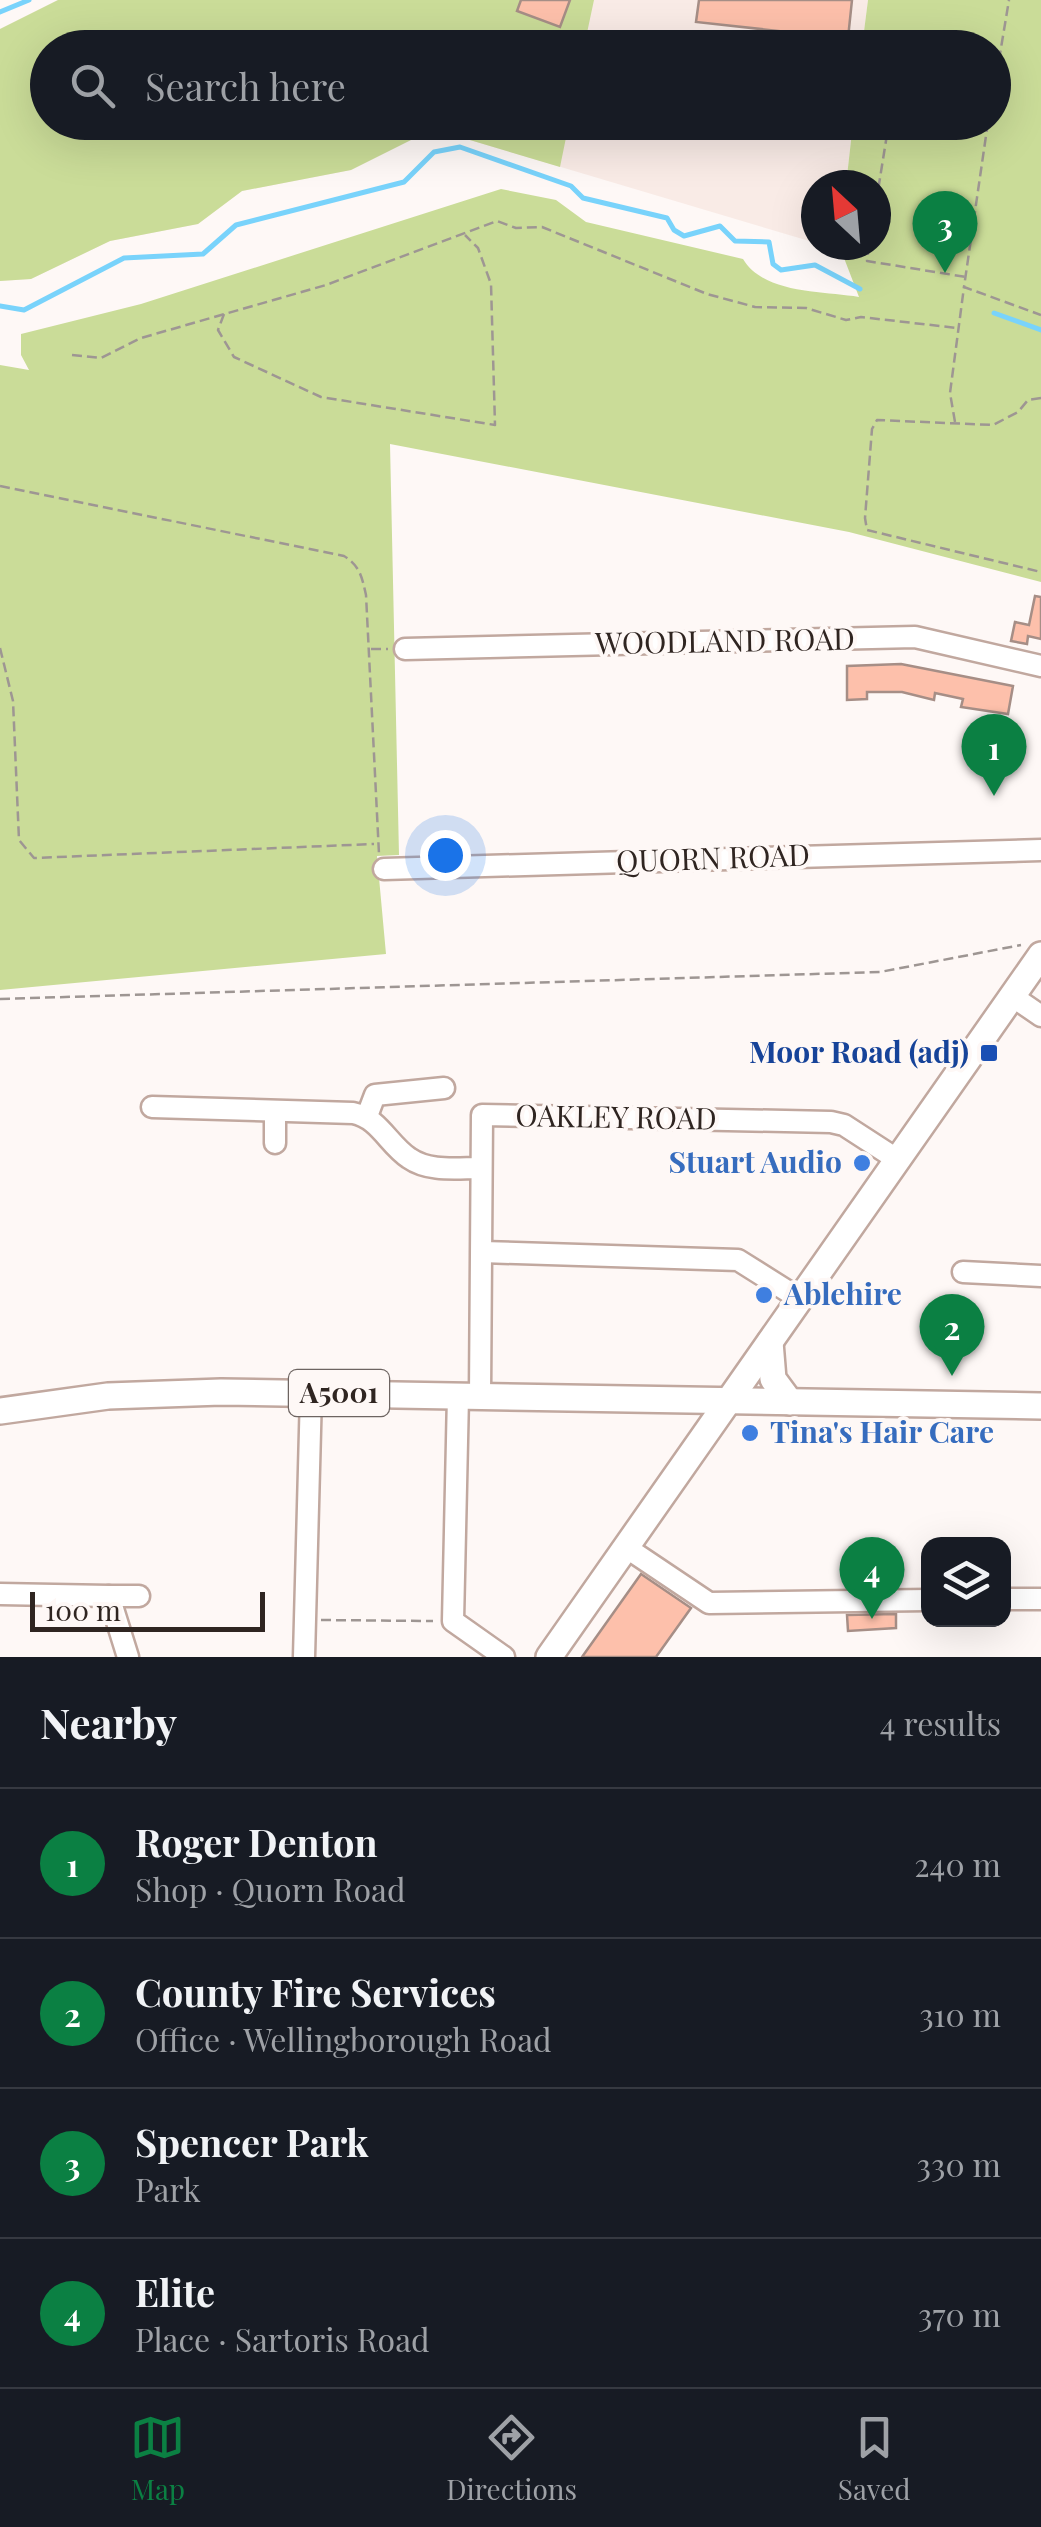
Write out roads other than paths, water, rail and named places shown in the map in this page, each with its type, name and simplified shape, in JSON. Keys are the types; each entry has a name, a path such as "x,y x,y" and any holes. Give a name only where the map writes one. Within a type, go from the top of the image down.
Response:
{"main road":[{"path":"549,1657 1012,996 1032,950"},
{"path":"770,1342 773,1379 790,1402"},
{"name":"A5001","path":"0,1411 151,1393 1041,1406"},
{"path":"679,1400 692,1416 700,1441"}],"street":[{"name":"WOODLAND ROAD","path":"405,649 914,637 1041,666"},
{"name":"QUORN ROAD","path":"384,869 1041,850"},
{"path":"1012,996 1041,1016"},
{"path":"367,1116 375,1095 444,1088"},
{"path":"152,1107 367,1116 409,1158 422,1164 480,1168"},
{"path":"275,1112 275,1143"},
{"name":"OAKLEY ROAD","path":"504,1657 454,1622 482,1252 482,1115 831,1122 844,1125 898,1160"},
{"path":"482,1252 738,1260 800,1299"},
{"path":"962,1272 1041,1276"},
{"path":"304,1657 312,1393"},
{"path":"627,1548 709,1603 921,1600"},
{"path":"9,1588 139,1596"},
{"path":"109,1596 128,1657"},
{"path":"1011,1599 1041,1599"}],"waterway":[{"path":"0,12 29,0"},
{"path":"0,306 24,310 124,258 203,254 236,225 404,182 434,152 460,147 571,186 583,198 667,218 674,230 684,236 720,226 735,241 769,242 773,264 781,270 815,265 860,289"},
{"path":"994,313 1041,330"}],"place":[{"name":"Spencer Park","path":"945,273"},
{"name":"Roger Denton","path":"994,796"},
{"name":"Moor Road (adj)","path":"989,1053"},
{"name":"Stuart Audio","path":"862,1163"},
{"name":"Ablehire","path":"764,1295"},
{"name":"County Fire Services","path":"952,1376"},
{"name":"Tina's Hair Care","path":"750,1433"},
{"name":"Elite","path":"872,1619"}]}
